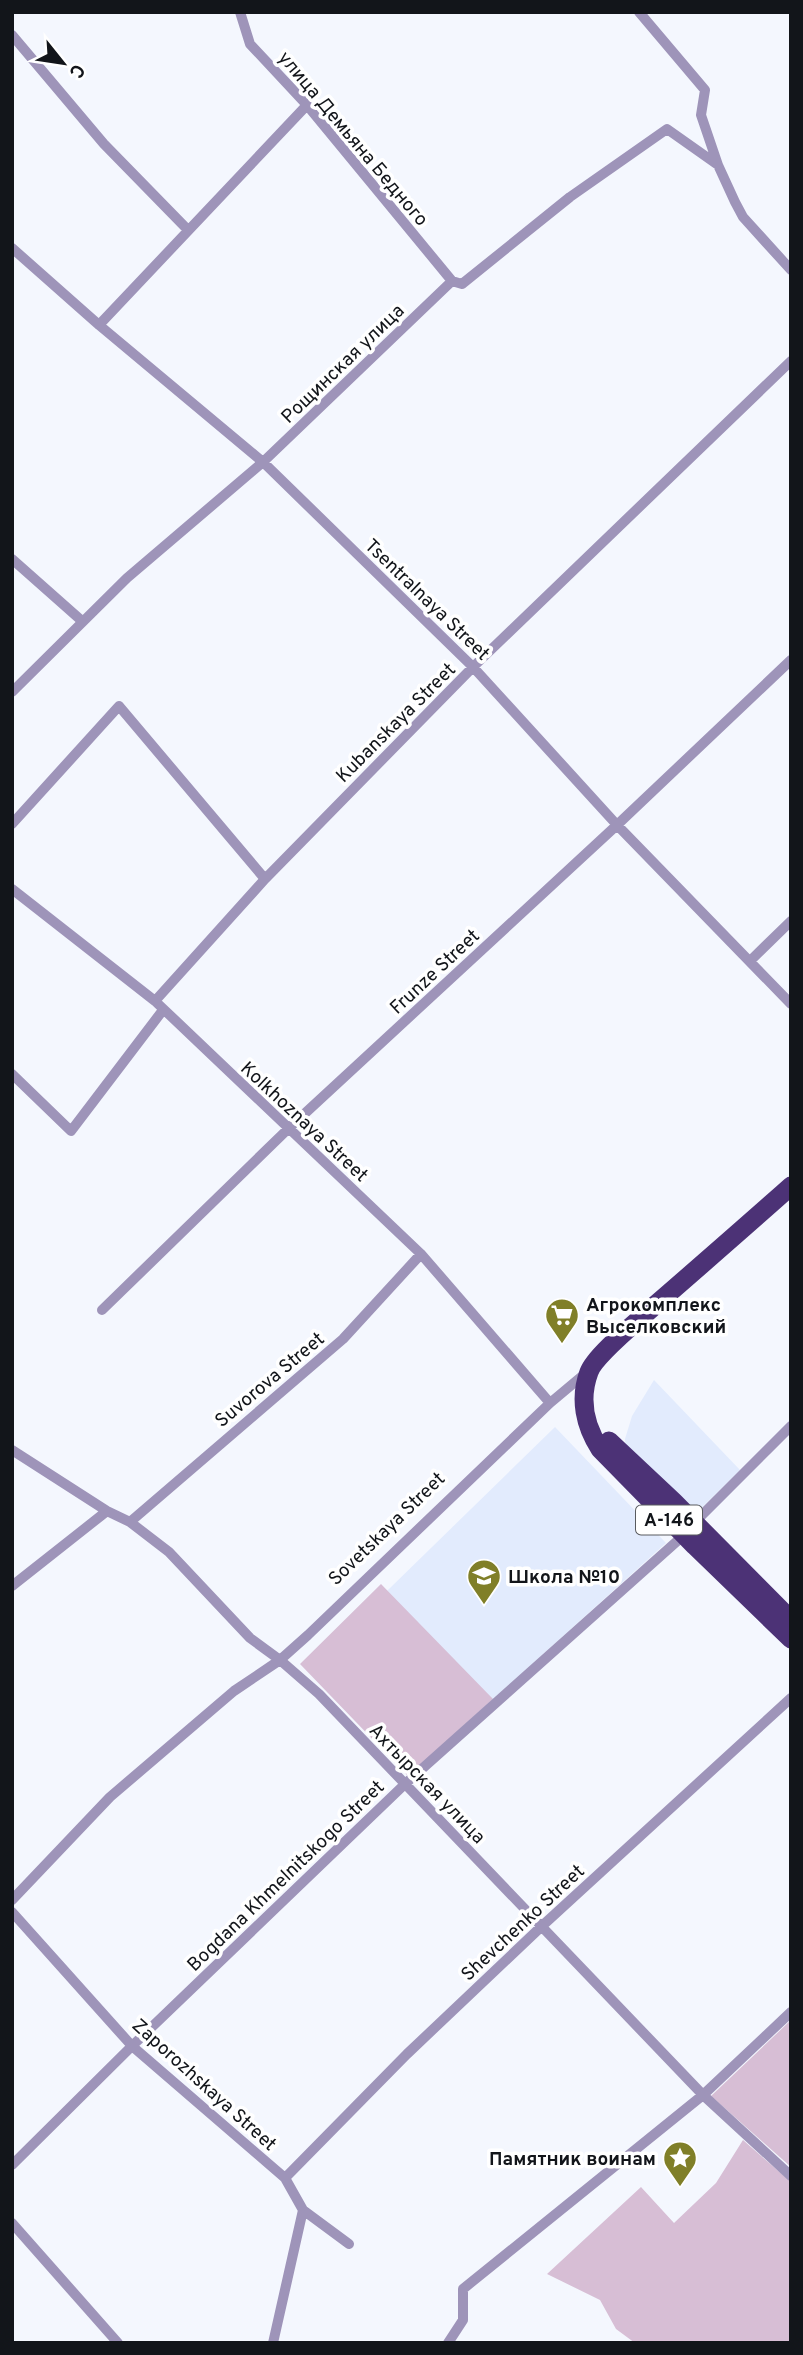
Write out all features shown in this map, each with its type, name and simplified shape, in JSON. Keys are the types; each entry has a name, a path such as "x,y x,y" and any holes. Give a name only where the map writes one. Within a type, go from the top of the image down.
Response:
{"highway":[{"name":"Sovetskaya Street","path":"589,1370 617,1339 791,1186"},
{"name":"А-146","path":"589,1370 584,1393 585,1415 589,1432 600,1449 791,1620"},
{"name":"А-146","path":"689,1529 791,1639"}],"street":[{"name":"улица Демьяна Бедного","path":"240,12 250,44 307,106 452,281"},
{"path":"639,12 705,90 701,115 718,165 743,217 791,270"},
{"path":"12,35 104,144 188,230"},
{"path":"99,324 307,106"},
{"name":"Рощинская улица","path":"12,692 127,578 263,462 452,281 462,284 569,197 667,129 718,165"},
{"name":"Tsentralnaya Street","path":"12,248 263,462 473,667 617,825 791,1004"},
{"name":"Kubanskaya Street","path":"155,1001 265,878 473,667 791,361"},
{"path":"12,559 82,621"},
{"name":"Frunze Street","path":"102,1310 288,1129 791,660"},
{"path":"12,824 119,706 265,878"},
{"name":"Kolkhoznaya Street","path":"12,889 155,1001 421,1254 550,1403"},
{"path":"750,961 791,921"},
{"path":"12,1074 71,1130 163,1010"},
{"name":"Suvorova Street","path":"130,1522 343,1339 421,1254"},
{"name":"Sovetskaya Street","path":"12,1900 110,1797 234,1691 280,1660 550,1403 589,1370"},
{"name":"Bogdana Khmelnitskogo Street","path":"12,2165 404,1784 689,1529 791,1426"},
{"name":"Ахтырская улица","path":"12,1450 107,1511 130,1522 169,1552 250,1638 319,1694 703,2095 791,2176"},
{"path":"12,1586 107,1511"},
{"name":"Shevchenko Street","path":"285,2178 407,2054 791,1698"},
{"name":"Zaporozhskaya Street","path":"12,1912 132,2046 285,2178 303,2210 349,2244"},
{"path":"449,2343 463,2320 463,2289 703,2095 791,2012"},
{"path":"273,2343 303,2210"},
{"path":"12,2223 118,2343"}],"shaded area":[{"path":"654,1380 740,1470 691,1518 626,1450 625,1439 632,1416"},
{"name":"Школа №10","path":"555,1427 666,1543 409,1775 307,1669"},
{"path":"381,1584 493,1699 408,1776 300,1664"},
{"path":"791,2020 791,2167 711,2096"},
{"path":"743,2140 791,2182 791,2343 635,2343 616,2329 600,2300 547,2274 641,2187 674,2223 716,2183"}],"place":[{"name":"Агрокомплекс Выселковский","path":"562,1345"},
{"name":"Школа №10","path":"484,1606"},
{"name":"Памятник воинам","path":"680,2188"}]}
